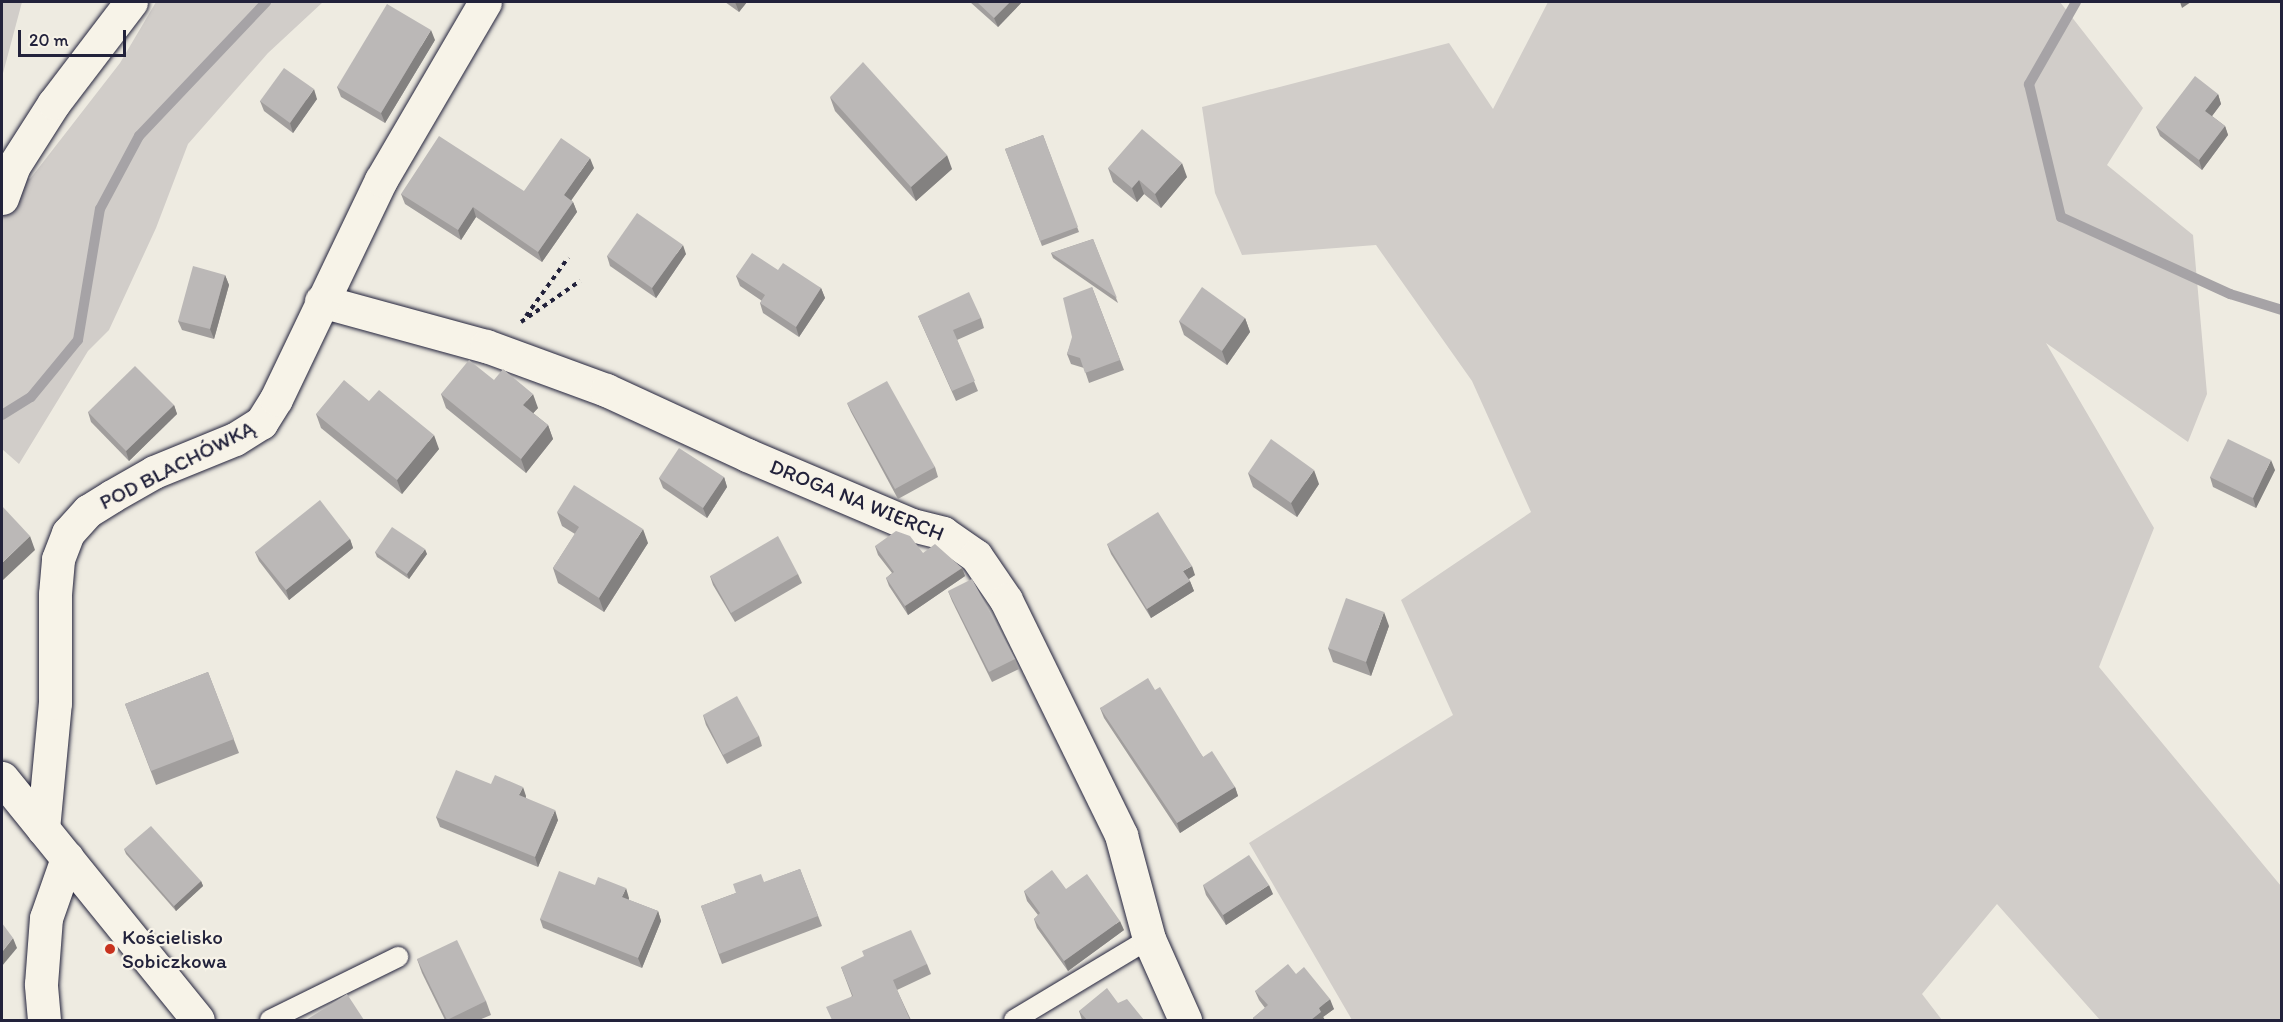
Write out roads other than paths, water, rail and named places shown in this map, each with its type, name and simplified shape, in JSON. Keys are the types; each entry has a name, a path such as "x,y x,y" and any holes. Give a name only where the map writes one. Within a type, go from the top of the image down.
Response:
{"street":[{"path":"2,198 13,167 54,103 131,2"},
{"name":"POD BLACHÓWKĄ","path":"43,829 55,703 56,582 58,559 68,533 88,511 154,472 235,439 261,423 276,399 381,180 485,2"},
{"name":"DROGA NA WIERCH","path":"321,301 486,346 606,390 769,465 912,525 943,533 976,556 1006,600 1121,835 1149,939 1185,1020"},
{"path":"2,778 198,1020"},
{"path":"44,1020 41,984 46,918 67,858"}],"lane":[{"path":"1014,1020 1149,939"},
{"path":"270,1020 398,957"}],"waterway":[{"path":"2,415 31,397 78,340 100,209 139,136 266,2"},
{"path":"2076,2 2029,84 2061,217 2230,294 2282,310"}],"place":[{"name":"Kościelisko Sobiczkowa","path":"110,949"}]}
